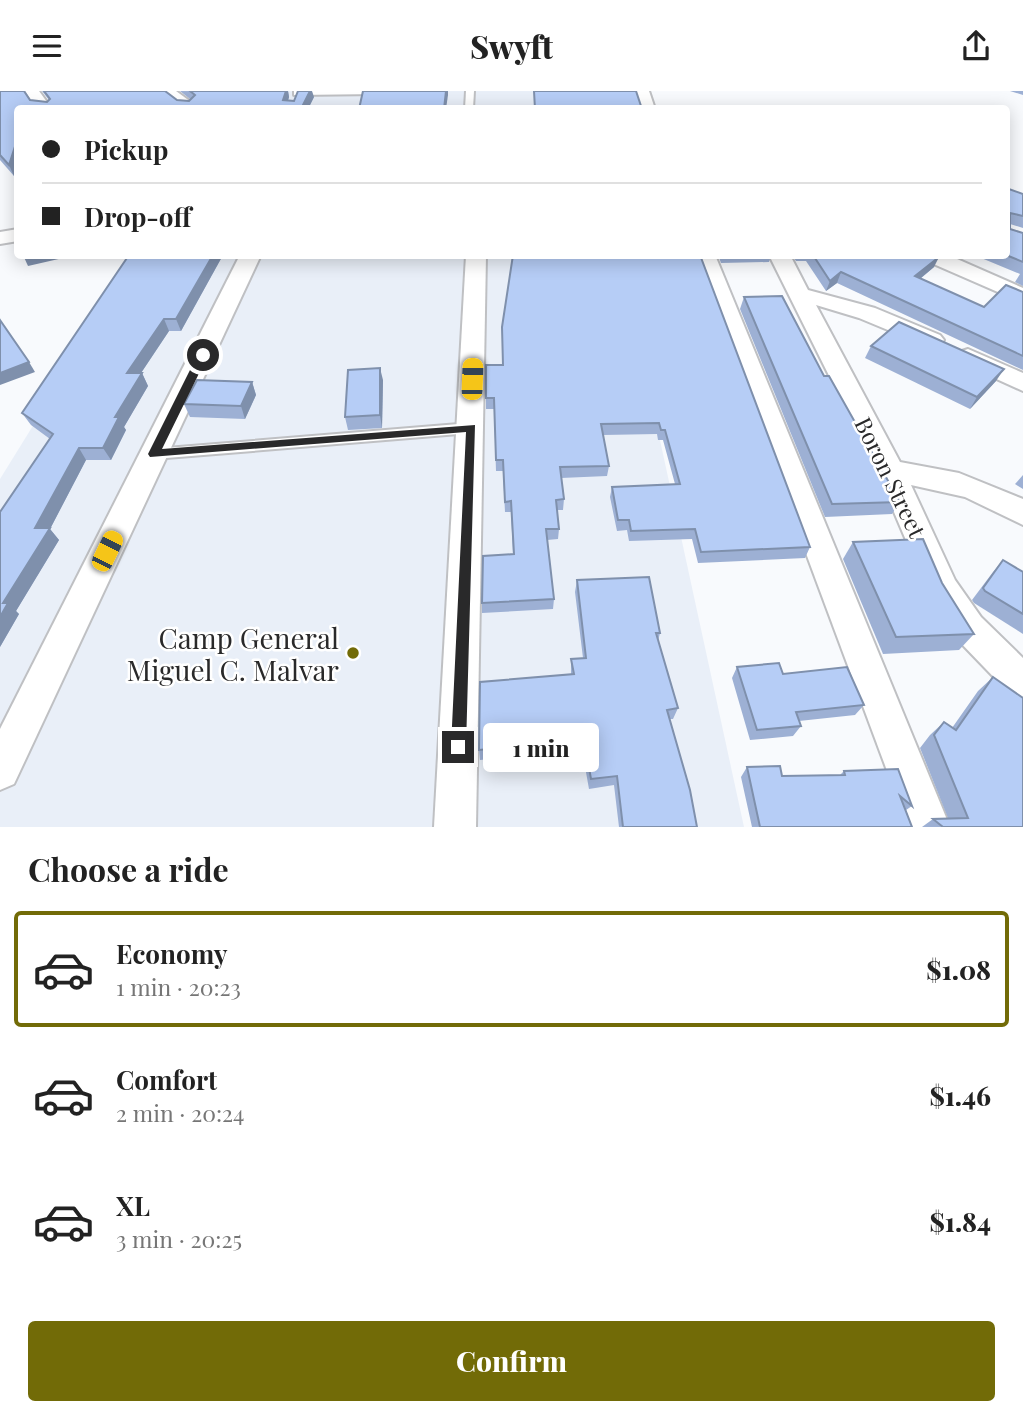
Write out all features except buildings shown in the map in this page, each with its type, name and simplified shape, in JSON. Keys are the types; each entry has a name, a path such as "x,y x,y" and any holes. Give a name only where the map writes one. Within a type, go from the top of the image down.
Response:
{"street":[{"path":"166,91 184,105"},
{"path":"0,770 249,259"},
{"path":"455,827 476,259"},
{"path":"707,259 929,827"},
{"name":"Boron Street","path":"781,259 891,472 943,589 969,628 1023,682"},
{"path":"938,259 1023,296"},
{"path":"800,295 861,309 1023,383"},
{"path":"891,472 930,475 958,482 991,495 1023,513"}],"lane":[{"path":"296,95 390,92"},
{"path":"154,454 471,428"}],"shaded area":[{"path":"245,91 584,91 587,105 236,105"},
{"name":"Camp General Miguel C. Malvar","path":"136,259 621,259 744,827 0,827 0,479"}],"place":[{"name":"Camp General Miguel C. Malvar","path":"353,653"}],"route":[{"path":"203,355 154,454 471,428 458,747"}]}
